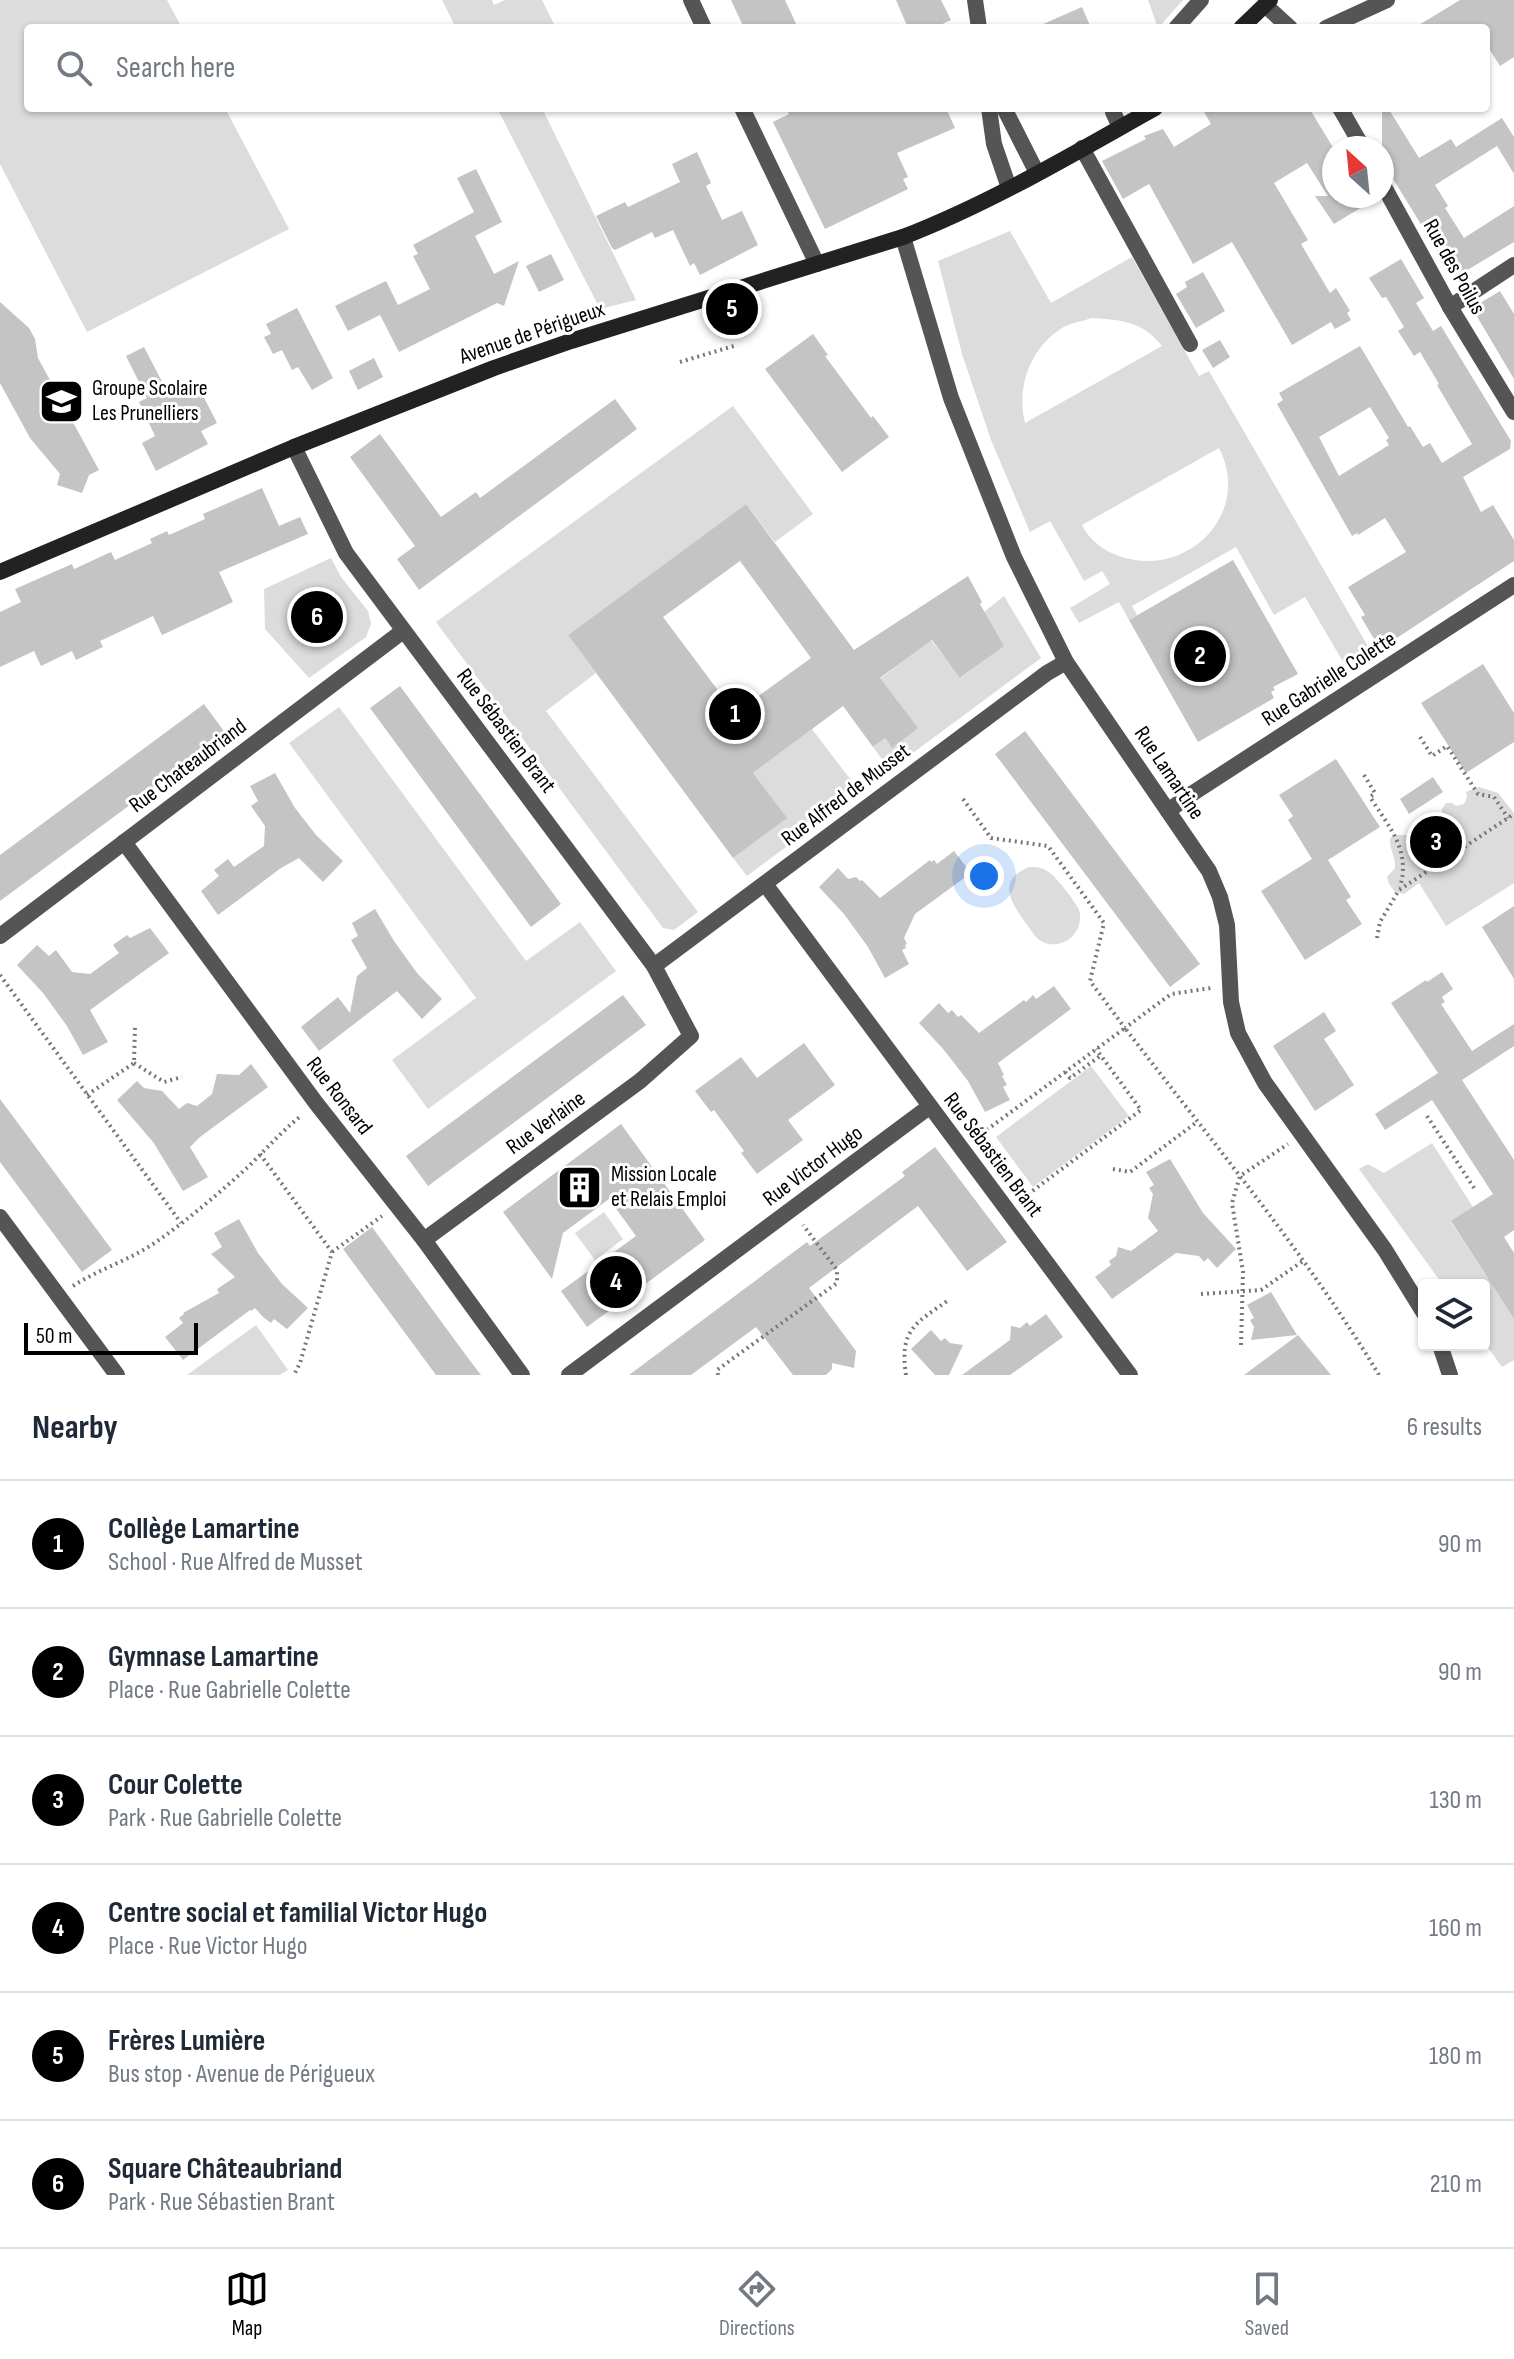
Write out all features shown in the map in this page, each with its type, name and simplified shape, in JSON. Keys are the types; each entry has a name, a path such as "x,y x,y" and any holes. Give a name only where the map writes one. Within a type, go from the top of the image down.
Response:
{"street":[{"path":"691,0 702,24"},
{"path":"975,0 978,24"},
{"path":"1180,24 1201,0"},
{"path":"1335,24 1387,0"},
{"path":"1245,24 1268,2 1287,24"},
{"path":"744,112 817,264"},
{"path":"990,112 994,144 1009,188"},
{"path":"1006,112 1037,173"},
{"path":"1113,112 1120,127"},
{"name":"Avenue de Périgueux","path":"0,572 294,447 494,368 903,237 941,222 1148,112"},
{"path":"1342,112 1356,136"},
{"path":"1082,148 1190,344"},
{"name":"Rue des Poilus","path":"1394,205 1450,307 1514,412"},
{"name":"Rue Lamartine","path":"903,237 953,402 1014,557 1066,662 1209,871 1220,897 1227,925 1231,1002 1238,1033 1265,1083 1385,1250 1418,1303"},
{"path":"1450,307 1514,265"},
{"name":"Rue Sébastien Brant","path":"294,447 346,553 654,966 691,1036"},
{"name":"Rue Gabrielle Colette","path":"1168,811 1514,585"},
{"name":"Rue Chateaubriand","path":"0,936 403,631"},
{"name":"Rue Alfred de Musset","path":"654,966 1047,673 1066,662"},
{"name":"Rue Ronsard","path":"124,842 522,1375"},
{"name":"Rue Sébastien Brant","path":"765,884 1130,1375"},
{"name":"Rue Verlaine","path":"424,1240 640,1081 691,1036"},
{"name":"Rue Victor Hugo","path":"569,1375 929,1107"},
{"path":"0,1217 117,1375"},
{"path":"1442,1351 1450,1375"}],"path":[{"path":"680,362 737,345"},
{"path":"1420,737 1432,756 1447,746 1478,794 1494,797 1508,818"},
{"path":"1364,775 1375,793 1370,797 1399,842 1405,871 1399,890 1380,922 1377,938"},
{"path":"963,799 991,838 1048,846 1095,910 1104,923 1090,981 1343,1315 1379,1375"},
{"path":"1399,890 1514,814"},
{"path":"0,975 181,1223"},
{"path":"977,1137 1171,994 1230,985"},
{"path":"134,1063 135,1025"},
{"path":"1023,1198 1141,1110 1096,1049"},
{"path":"1065,1072 1070,1078 1100,1056"},
{"path":"87,1095 134,1063"},
{"path":"134,1063 164,1082 182,1077"},
{"path":"58,1296 155,1243 249,1166 276,1136 316,1103"},
{"path":"1427,1116 1476,1191"},
{"path":"1113,1169 1130,1172 1197,1122"},
{"path":"1241,1345 1243,1272 1232,1203 1240,1176 1303,1134"},
{"path":"260,1154 332,1252"},
{"path":"294,1375 332,1252 397,1205"},
{"path":"718,1375 717,1370 837,1283 837,1270 792,1209"},
{"path":"1201,1294 1261,1290 1303,1261"},
{"path":"906,1375 902,1352 914,1324 950,1299"}],"shaded area":[{"path":"0,0 167,0 180,24 24,24 24,112 227,112 289,229 87,332 0,164"},
{"path":"442,0 492,0 494,5 505,0 542,0 554,24 454,24"},
{"path":"1148,0 1183,0 1162,24 1157,24"},
{"path":"499,112 544,112 636,300 600,309"},
{"path":"1010,231 1051,303 1132,257 1199,376 1209,371 1373,655 1349,672 1305,597 1274,615 1236,547 1132,606 1137,615 1129,620 1119,602 1079,623 1070,608 1110,584 1102,571 1084,581 1050,521 1030,532 991,440 962,354 938,261","holes":["1092,318 1131,323 1147,331 1162,346 1025,423 1024,383 1041,346 1062,328","1219,448 1227,473 1227,496 1220,518 1207,536 1189,550 1168,559 1144,561 1119,556 1093,540 1082,525"]},
{"path":"733,406 813,514 775,542 746,504 568,635 596,673 546,711 698,912 674,930 663,928 436,622"},
{"path":"331,558 341,577 368,611 371,624 366,637 309,678 265,629 264,589"},
{"path":"1004,596 1041,658 890,770 873,747 885,738 891,747 876,682 931,640 961,678 1003,646 984,612"},
{"path":"339,707 526,961 580,922 616,971 428,1109 392,1060 476,998 289,743"},
{"path":"812,729 860,792 747,876 733,858 786,818 753,773"},
{"path":"1479,787 1498,793 1514,813 1514,883 1446,926 1419,883 1404,894 1395,892 1389,884 1387,877 1395,868 1390,838 1416,835 1422,819 1430,817 1441,820 1446,803 1456,806 1464,804 1466,792"},
{"path":"1029,867 1051,873 1079,910 1078,928 1072,937 1062,943 1046,943 1034,935 1011,899 1009,892 1013,878"},
{"path":"1091,1066 1129,1116 1033,1187 996,1137"},
{"path":"1432,1143 1473,1207 1451,1222 1488,1279 1439,1279 1359,1169 1368,1164 1384,1173"},
{"path":"604,1212 623,1239 595,1260 575,1233"},
{"path":"1490,1282 1514,1319 1514,1360 1502,1367 1490,1350"},
{"path":"256,1325 288,1370 280,1375 187,1375"}],"building":[{"path":"731,0 785,0 796,24 742,24"},
{"path":"896,0 941,0 951,20 942,24 906,24"},
{"path":"1460,0 1514,0 1514,57 1500,66 1490,50 1490,24 1421,24"},
{"path":"1082,7 1089,24 1043,24"},
{"path":"948,112 955,128 897,153 908,177 903,179 908,189 825,229 773,122 789,114"},
{"path":"1204,112 1311,112 1326,136 1322,136 1322,187 1307,163 1274,183 1308,240 1301,244 1330,293 1336,288 1350,311 1347,313 1351,320 1335,329 1331,322 1292,345 1232,242 1193,264 1149,184 1123,199 1102,161 1146,139 1144,136 1163,129 1174,147 1211,124"},
{"path":"1382,112 1390,112 1419,158 1451,139 1456,147 1502,118 1514,137 1514,174 1497,146 1435,185 1464,238 1514,206 1514,242 1454,278 1394,180 1394,136 1382,136"},
{"path":"697,152 711,183 706,186 722,220 742,211 758,245 700,275 694,263 690,266 673,230 655,238 652,232 615,250 612,248 596,216 625,202 628,207 680,182 672,164"},
{"path":"476,169 502,222 475,236 494,274 519,261 504,306 497,303 399,352 380,315 348,331 335,306 386,281 398,305 430,289 413,256 418,254 413,245 474,212 457,178"},
{"path":"1323,208 1360,208 1334,224"},
{"path":"551,254 564,280 539,292 526,266"},
{"path":"1401,259 1424,298 1416,303 1433,331 1441,326 1511,441 1510,449 1463,477 1481,512 1493,505 1514,540 1514,561 1380,649 1348,587 1406,552 1385,518 1352,536 1277,404 1283,400 1279,393 1360,346 1423,447 1430,443 1442,463 1472,444 1420,352 1414,356 1398,331 1404,327 1386,297 1382,298 1369,278","holes":["1370,407 1389,438 1386,440 1389,445 1339,476 1319,437"]},
{"path":"1203,272 1225,311 1196,328 1176,294 1187,287 1185,282"},
{"path":"1500,291 1514,314 1514,379 1472,308"},
{"path":"0,302 29,328 35,339 38,358 99,470 89,475 82,493 57,485 60,474 30,438 0,383"},
{"path":"297,308 333,378 312,390 298,367 292,370 282,350 273,354 264,337 271,334 266,324"},
{"path":"813,334 828,355 825,356 889,437 842,472 765,369"},
{"path":"1220,340 1230,357 1213,368 1202,350"},
{"path":"144,347 170,397 197,384 217,423 201,431 208,444 156,471 142,443 155,436 139,402 147,398 126,356"},
{"path":"374,358 383,377 358,390 349,371"},
{"path":"615,399 637,429 419,590 397,559 415,546 350,457 380,434 441,517 476,492 480,498"},
{"path":"262,488 279,526 300,517 308,534 219,572 233,602 162,635 153,616 100,641 103,647 76,660 72,651 41,666 34,651 0,667 0,612 21,602 15,589 72,564 74,569 111,552 115,560 152,543 150,539 167,531 169,535 205,519 203,514"},
{"path":"746,504 854,650 968,576 1004,646 960,678 932,640 880,678 918,728 892,748 885,738 873,747 843,706 753,773 787,818 733,858 568,635","holes":["740,561 811,658 735,713 663,617"]},
{"path":"1233,560 1298,674 1273,687 1275,690 1271,692 1274,698 1198,742 1129,620"},
{"path":"1483,664 1514,713 1514,742 1466,773 1421,703"},
{"path":"400,686 561,904 531,927 370,708"},
{"path":"204,704 226,734 0,901 0,855"},
{"path":"1025,731 1200,964 1170,987 995,754"},
{"path":"1336,759 1380,827 1328,860 1351,897 1346,900 1362,924 1305,960 1261,891 1312,859 1288,820 1293,816 1279,795"},
{"path":"275,773 295,808 316,835 343,861 323,882 299,858 218,915 201,891 219,876 214,870 228,859 234,867 264,846 265,826 251,806 258,801 250,786"},
{"path":"1433,777 1443,792 1409,814 1400,799"},
{"path":"954,851 971,873 915,914 904,938 906,948 902,950 909,964 885,978 868,947 819,887 838,868 848,879 856,877 862,880 880,898 930,860 937,864"},
{"path":"1514,906 1514,979 1482,927"},
{"path":"375,909 417,973 442,999 422,1019 397,991 319,1051 301,1027 338,997 350,1013 357,976 367,968 351,940 358,936 352,923"},
{"path":"150,928 169,953 90,1010 108,1042 83,1055 43,993 17,965 37,945 49,956 56,950 72,972 90,974 119,953 113,945 127,935 130,938"},
{"path":"1442,972 1453,989 1442,997 1445,1002 1441,1004 1472,1051 1514,1024 1514,1046 1462,1080 1514,1160 1514,1230 1504,1237 1514,1253 1514,1319 1451,1221 1493,1194 1432,1100 1385,1130 1375,1114 1438,1073 1391,1003"},
{"path":"1054,986 1071,1009 998,1063 1007,1085 1003,1087 1010,1100 985,1112 968,1081 919,1023 939,1003 948,1013 952,1010 958,1017 961,1015 979,1033 1024,1000 1026,1002 1033,995 1036,999"},
{"path":"623,995 646,1025 428,1186 406,1156"},
{"path":"1324,1012 1336,1031 1324,1039 1354,1085 1315,1111 1273,1046"},
{"path":"804,1043 835,1085 788,1120 803,1140 757,1174 714,1110 711,1112 695,1091 741,1057 757,1078"},
{"path":"251,1064 268,1087 190,1147 208,1177 183,1191 153,1142 117,1100 137,1081 144,1088 162,1091 179,1109 187,1103 197,1106 212,1094 217,1074 239,1075"},
{"path":"0,1099 112,1250 82,1272 0,1162"},
{"path":"621,1124 705,1240 587,1327 561,1291 636,1236 609,1199 563,1233 552,1279 503,1212"},
{"path":"935,1147 1007,1242 967,1271 918,1206 809,1288 856,1351 854,1368 832,1363 832,1369 826,1375 793,1375 756,1327 691,1375 629,1375 807,1242 810,1246 905,1176 902,1172"},
{"path":"1170,1159 1203,1213 1236,1249 1217,1268 1208,1258 1204,1262 1199,1256 1176,1253 1112,1299 1095,1277 1111,1265 1109,1261 1116,1256 1118,1247 1131,1251 1158,1231 1148,1218 1153,1194 1149,1188 1154,1185 1146,1172"},
{"path":"239,1219 258,1253 282,1284 308,1308 287,1329 274,1319 271,1323 255,1308 250,1310 183,1360 165,1337 183,1323 179,1318 183,1313 219,1293 217,1289 235,1277 211,1254 222,1247 214,1233"},
{"path":"372,1227 481,1375 436,1375 343,1249"},
{"path":"1271,1292 1297,1335 1251,1340 1254,1327 1250,1320 1254,1318 1247,1305"},
{"path":"1046,1314 1063,1337 1010,1375 962,1375 1010,1340 1011,1326 1020,1328 1027,1322 1030,1326"},
{"path":"931,1330 941,1341 945,1338 950,1343 963,1345 949,1375 935,1375 911,1349"},
{"path":"1298,1335 1331,1375 1244,1375"}],"place":[{"name":"Frères Lumière","path":"732,309"},
{"name":"Groupe Scolaire Les Prunelliers","path":"61,401"},
{"name":"Square Châteaubriand","path":"317,617"},
{"name":"Gymnase Lamartine","path":"1200,656"},
{"name":"Collège Lamartine","path":"735,714"},
{"name":"Cour Colette","path":"1436,842"},
{"name":"Mission Locale et Relais Emploi","path":"580,1187"},
{"name":"Centre social et familial Victor Hugo","path":"616,1282"}]}
